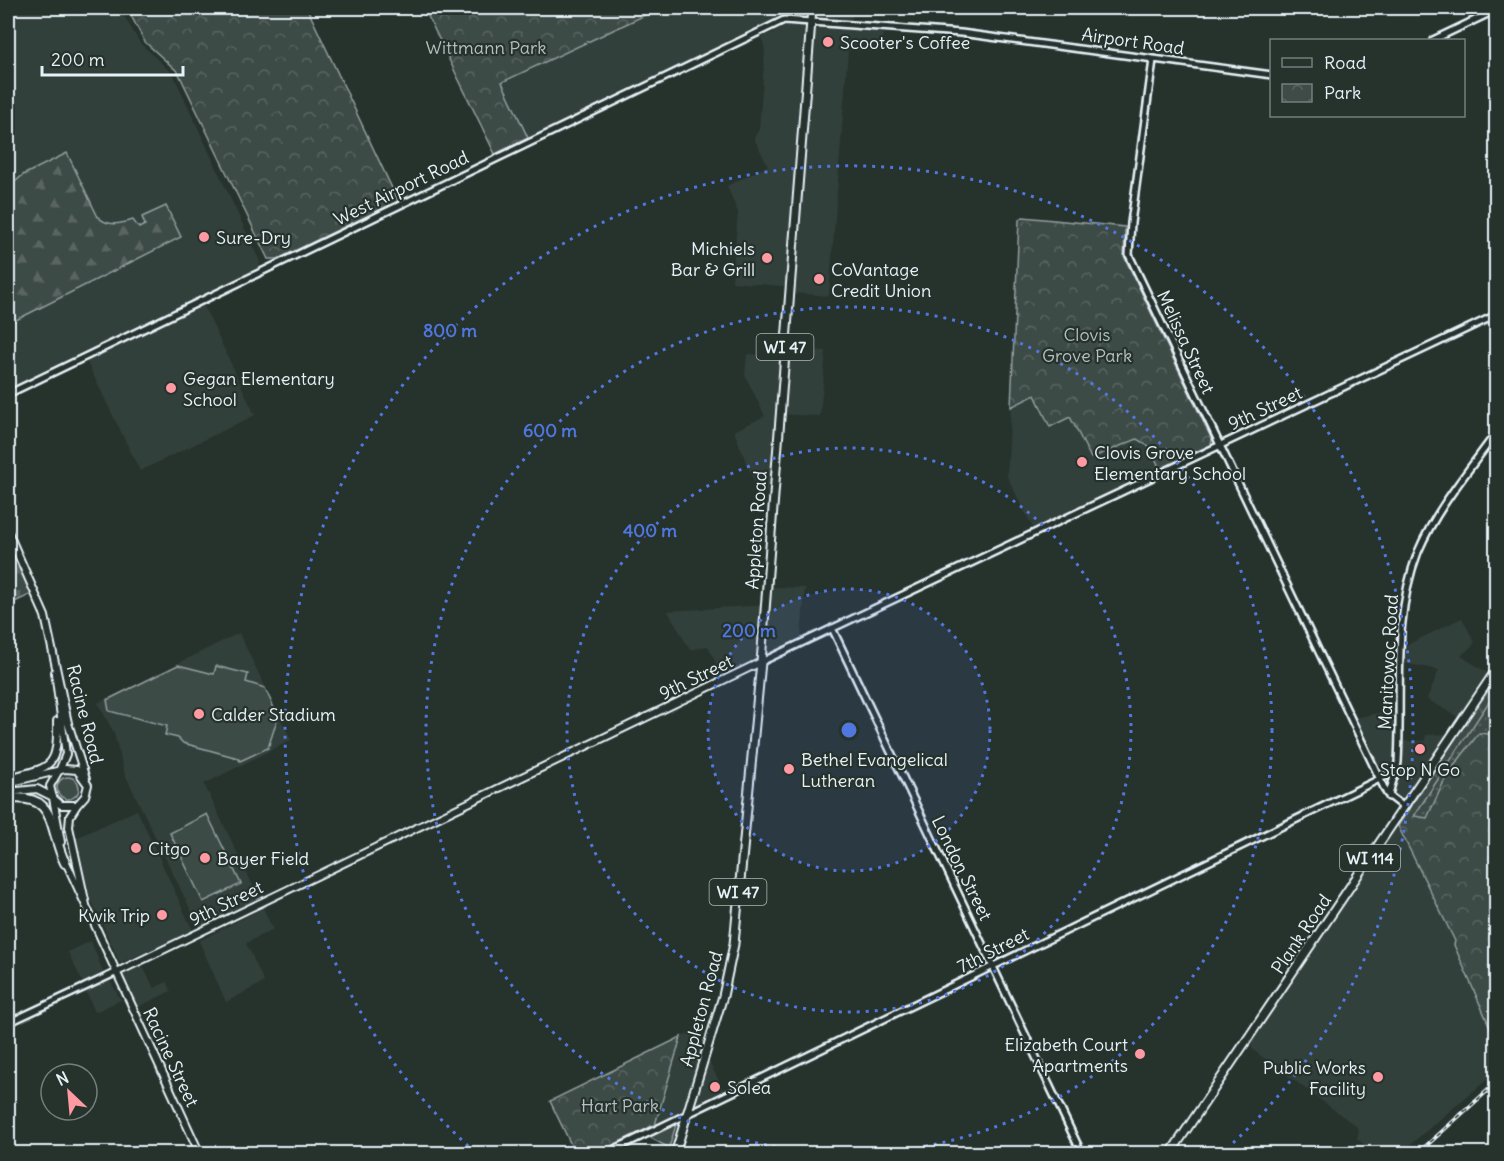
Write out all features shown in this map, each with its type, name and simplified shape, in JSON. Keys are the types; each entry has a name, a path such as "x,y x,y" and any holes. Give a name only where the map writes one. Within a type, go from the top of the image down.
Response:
{"highway":[{"path":"8,799 30,797 40,802 46,811 65,863"}],"main road":[{"name":"Appleton Road","path":"675,1154 730,965 761,662 812,8"},
{"name":"Racine Road","path":"8,532 41,605 54,655 66,754 59,772"},
{"name":"9th Street","path":"115,973 761,662"},
{"name":"Plank Road","path":"1170,1154 1497,670"},
{"name":"Racine Road","path":"58,684 86,779"},
{"path":"8,778 42,768 52,762 57,752 59,705"},
{"path":"8,783 71,769 86,779 86,796 70,816 69,827 87,909"},
{"path":"59,772 50,786 65,863 115,973"},
{"path":"8,792 33,789 66,806 77,805"},
{"name":"Racine Street","path":"115,973 200,1154"}],"street":[{"path":"1435,39 1497,10"},
{"name":"West Airport Road","path":"8,394 784,20 811,21"},
{"name":"Airport Road","path":"811,21 961,33 1270,75"},
{"name":"Melissa Street","path":"1153,60 1128,250 1219,446 1380,779 1389,797 1404,807"},
{"name":"9th Street","path":"761,662 1497,315"},
{"name":"Manitowoc Road","path":"1389,797 1394,772 1398,765 1403,615 1409,581 1419,552 1433,524 1497,433"},
{"name":"London Street","path":"832,628 1082,1154"},
{"name":"7th Street","path":"605,1154 1394,772"},
{"name":"9th Street","path":"8,1023 115,973"},
{"path":"8,1145 11,1154"}],"shaded area":[{"path":"8,8 119,8 140,43 173,74 260,262 259,267 8,388"},
{"path":"660,8 804,8 804,14 781,16 528,138 502,82"},
{"path":"819,8 852,8 852,19 823,17"},
{"path":"791,25 883,31 881,52 848,50 829,296 794,293 794,287 732,282 738,212 727,186 768,166 754,138 759,129 765,51 762,37"},
{"name":"Gegan Elementary School","path":"203,304 255,415 140,471 86,360"},
{"path":"790,349 826,351 820,416 775,414 769,492 759,494 734,431 765,416 745,375 747,354 789,357"},
{"name":"Clovis Grove Elementary School","path":"1036,395 1070,417 1090,457 1137,438 1150,447 1160,469 1033,528 1007,476 1011,407"},
{"path":"772,587 805,588 801,638 722,676 708,646 690,650 668,611 769,605"},
{"path":"1462,618 1475,643 1461,656 1491,675 1461,719 1427,699 1439,670 1404,663 1407,645"},
{"path":"239,633 291,740 204,784 258,896 255,901 201,927 197,923 124,772 114,733 98,703"},
{"path":"1397,709 1396,741 1425,741 1426,735 1452,734 1403,798 1394,795 1355,718"},
{"path":"137,810 193,931 120,963 90,897 76,838"},
{"path":"1398,826 1455,941 1454,945 1496,1041 1496,1072 1400,1153 1375,1153 1357,1139 1359,1131 1356,1126 1253,1050 1250,1041"},
{"path":"263,908 273,929 246,943 264,982 226,1002 199,941"},
{"path":"91,941 103,972 83,983 68,952"},
{"path":"142,965 154,988 167,982 171,991 136,1008 122,976"},
{"path":"110,981 121,1000 95,1012 86,992"},
{"path":"694,1032 724,1091 655,1125 681,1037"}],"green space":[{"path":"127,8 307,8 398,201 278,259 268,259 178,72 145,42"},
{"name":"Wittmann Park","path":"424,8 660,8 502,82 528,138 495,154"},
{"path":"67,153 98,217 102,220 114,224 133,220 139,228 145,225 142,217 166,206 181,237 8,324 8,188 23,175"},
{"name":"Clovis Grove Park","path":"1023,217 1125,227 1124,256 1212,440 1211,445 1160,469 1150,447 1137,439 1091,458 1070,417 1050,427 1035,395 1011,407 1019,220"},
{"path":"8,543 32,594 8,605"},
{"name":"Calder Stadium","path":"178,665 214,674 216,666 248,674 246,682 265,688 278,717 268,748 240,761 238,758 183,743 178,738 165,735 167,726 109,711 107,700"},
{"path":"1496,675 1496,1041 1454,945 1455,941 1398,826"},
{"path":"1496,691 1496,735 1479,733 1447,775 1427,818 1414,816"},
{"path":"68,777 76,780 79,788 76,796 68,799 60,796 57,788 60,780"},
{"name":"Bayer Field","path":"207,814 241,884 203,902 170,833"},
{"name":"Hart Park","path":"681,1037 655,1125 596,1153 575,1153 550,1101"},
{"path":"676,1125 669,1148 649,1137"}],"railway":[{"path":"1417,1154 1496,1083"}],"place":[{"name":"Scooter's Coffee","path":"828,42"},
{"name":"Sure-Dry","path":"204,237"},
{"name":"Michiels Bar & Grill","path":"767,258"},
{"name":"CoVantage Credit Union","path":"819,279"},
{"name":"Gegan Elementary School","path":"171,388"},
{"name":"Clovis Grove Elementary School","path":"1082,462"},
{"name":"Calder Stadium","path":"199,714"},
{"name":"Stop N Go","path":"1420,749"},
{"name":"Bethel Evangelical Lutheran","path":"789,769"},
{"name":"Citgo","path":"136,848"},
{"name":"Bayer Field","path":"205,858"},
{"name":"Kwik Trip","path":"162,915"},
{"name":"Elizabeth Court Apartments","path":"1140,1054"},
{"name":"Public Works Facility","path":"1378,1077"},
{"name":"Solea","path":"715,1087"}]}
